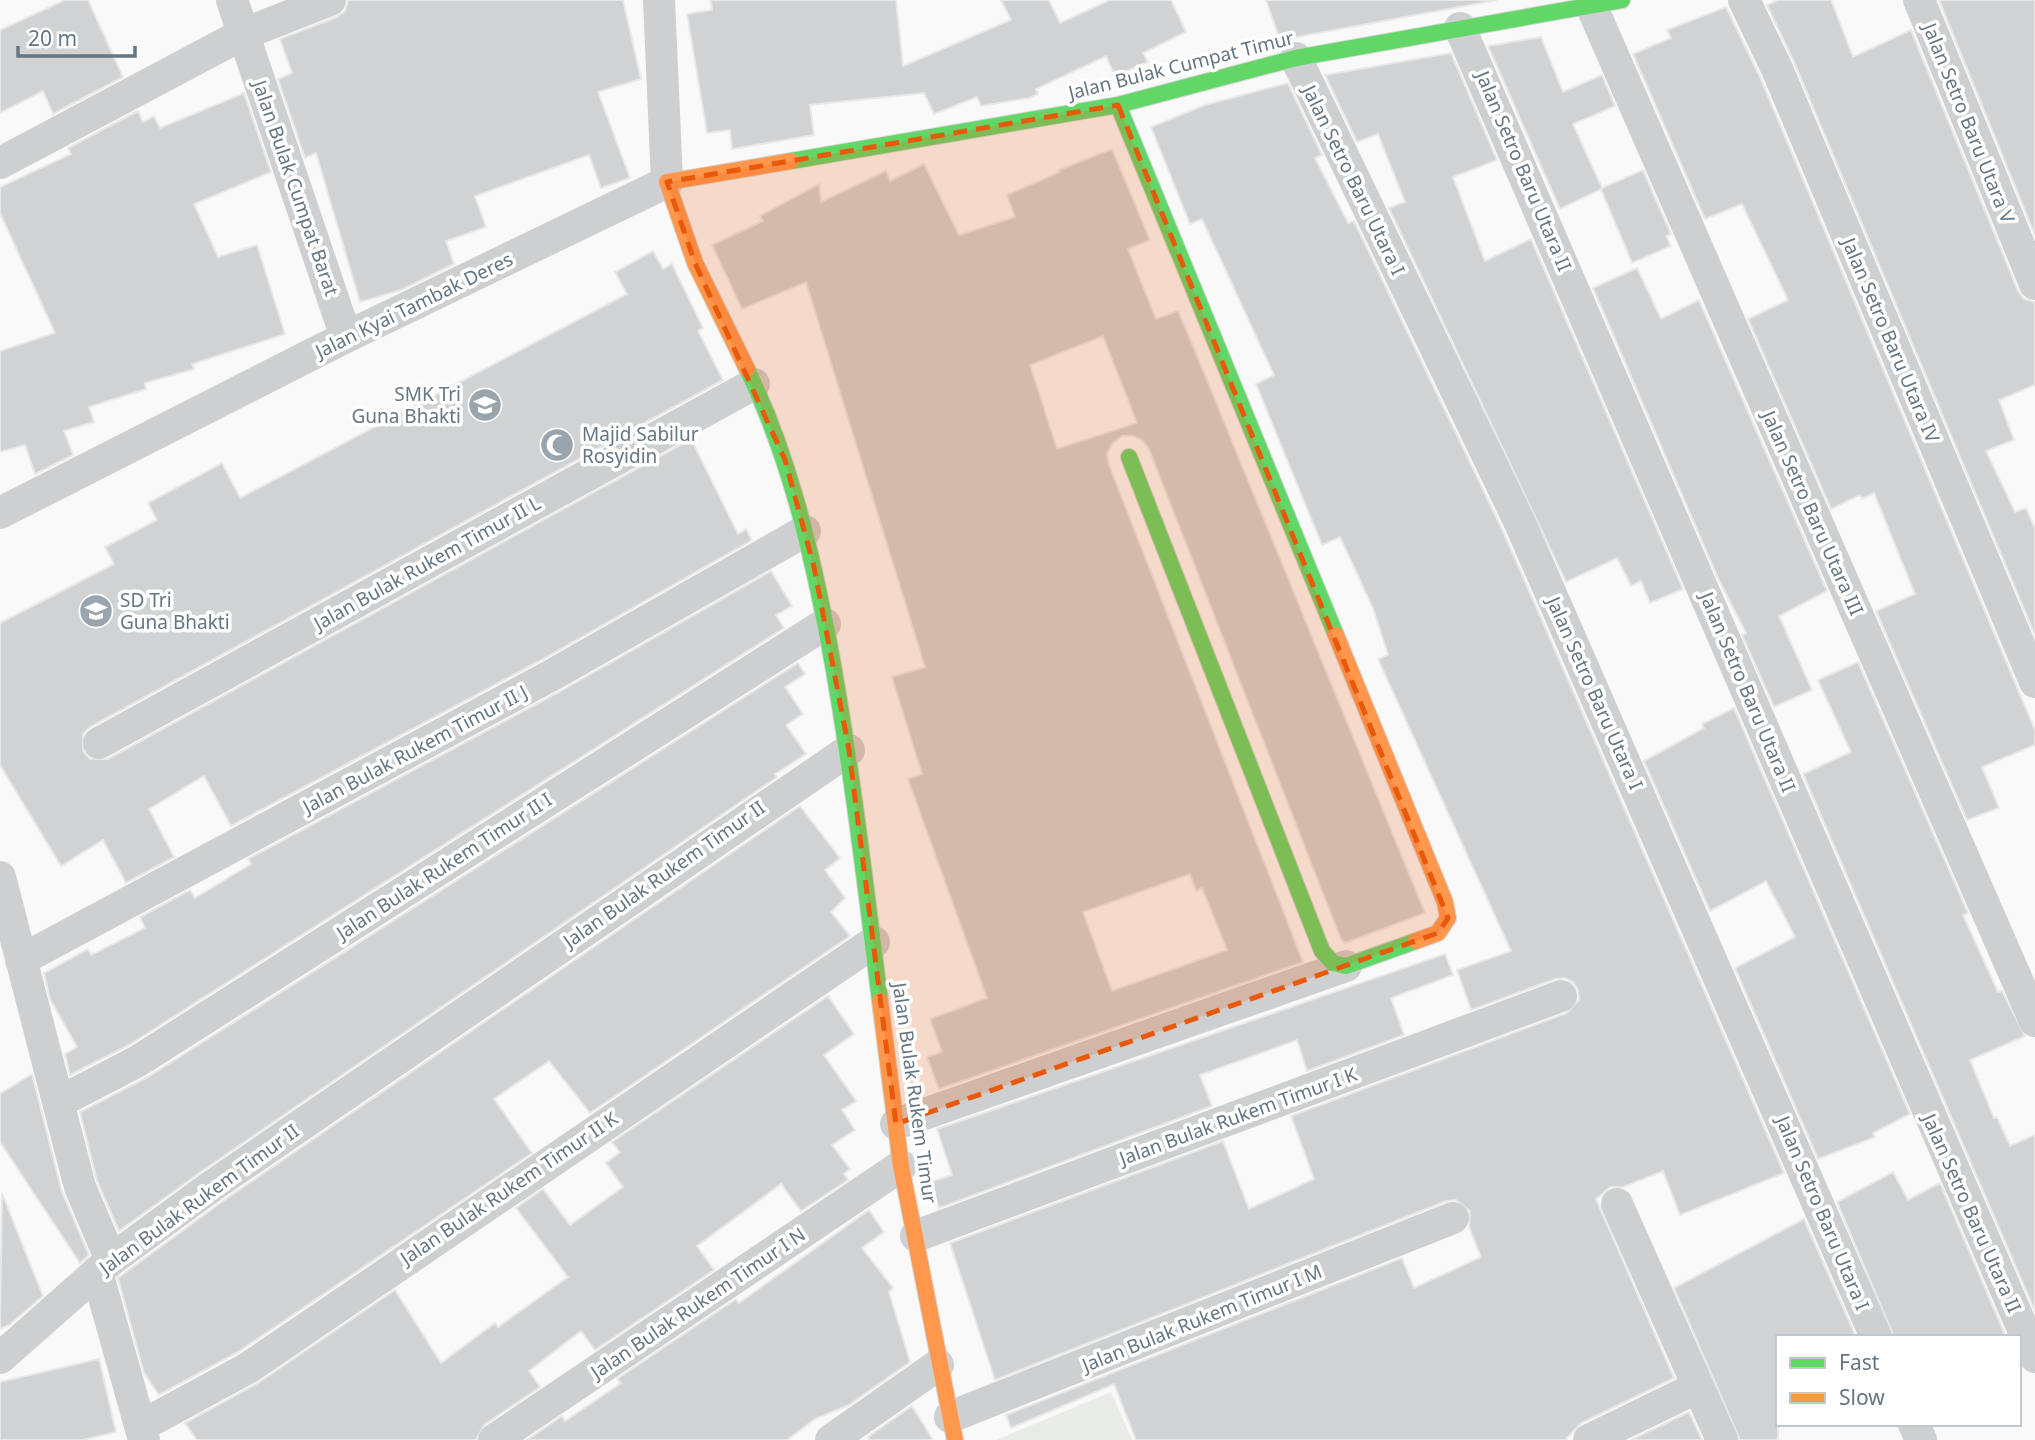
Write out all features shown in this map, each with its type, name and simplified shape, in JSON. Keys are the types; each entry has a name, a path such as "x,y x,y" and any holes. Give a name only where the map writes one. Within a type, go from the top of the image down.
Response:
{"street":[{"name":"Jalan Bulak Cumpat Barat","path":"232,0 346,337"},
{"path":"0,163 243,34 330,0"},
{"path":"659,0 667,182 695,263 754,384 785,460 805,531 849,750"},
{"name":"Jalan Setro Baru Utara IV","path":"1744,0 1777,69 2035,682"},
{"name":"Jalan Setro Baru Utara V","path":"1919,0 2035,285"},
{"name":"Jalan Bulak Cumpat Timur","path":"667,182 1118,105 1296,58 1606,3"},
{"name":"Jalan Setro Baru Utara III","path":"1606,3 2035,1021"},
{"name":"Jalan Setro Baru Utara II","path":"1460,28 2035,1357"},
{"name":"Jalan Setro Baru Utara I","path":"1296,58 1519,521 1875,1335"},
{"path":"896,1124 1438,933 1448,918 1446,902 1118,105"},
{"name":"Jalan Kyai Tambak Deres","path":"0,513 346,337 667,182"},
{"name":"Jalan Bulak Rukem Timur II L","path":"99,743 754,384"},
{"path":"1129,457 1322,951 1333,963 1346,966"},
{"name":"Jalan Bulak Rukem Timur II J","path":"22,960 552,676 805,531"},
{"name":"Jalan Bulak Rukem Timur II I","path":"59,1102 138,1061 825,624"},
{"name":"Jalan Bulak Rukem Timur","path":"849,750 901,1166 952,1429"},
{"name":"Jalan Bulak Rukem Timur II","path":"0,1358 104,1266 223,1178 849,750"},
{"path":"0,877 80,1187 104,1266 142,1433"},
{"name":"Jalan Bulak Rukem Timur II K","path":"142,1433 248,1368 873,942"},
{"name":"Jalan Bulak Rukem Timur I K","path":"916,1236 1560,996"},
{"name":"Jalan Bulak Rukem Timur I N","path":"494,1440 901,1166"},
{"path":"1618,1204 1722,1440"},
{"name":"Jalan Bulak Rukem Timur I M","path":"952,1429 1453,1218"},
{"path":"831,1440 938,1365"},
{"path":"1589,1440 1698,1387"}],"highlighted area":[{"path":"1118,105 1448,918 1438,933 896,1124 849,750 814,567 785,460 695,263 667,182"}],"shaded area":[{"path":"1111,1392 1132,1440 996,1440"}],"building":[{"path":"65,0 88,0 123,77 53,114 43,91 0,113 0,30"},
{"path":"348,0 623,0 641,79 598,92 630,178 601,188 589,155 475,196 486,227 446,241 454,264 401,290 360,302 316,153 305,158 278,79 292,73 280,39 337,17 345,11"},
{"path":"711,0 896,0 903,66 1011,20 1001,0 1049,0 1060,23 1110,0 1171,0 1186,32 1143,53 1148,62 1115,76 1106,56 1036,89 1038,94 1029,98 981,106 977,97 934,114 924,93 810,105 814,135 732,149 730,130 707,133 687,14 712,10"},
{"path":"1266,0 1497,0 1280,40"},
{"path":"1778,0 1831,0 1853,57 1911,30 2018,291 2024,299 2035,302 2035,385 1999,400 2014,440 1986,451 2015,512 2026,508 2035,529 2035,635 1794,62 1767,5"},
{"path":"1939,0 2035,0 2035,235"},
{"path":"1726,7 1760,77 2035,730 2035,745 1982,767 1999,808 1967,820 1876,611 1915,594 1874,493 1862,499 1860,495 1831,509 1748,319 1788,300 1742,204 1705,219 1633,54 1671,38 1667,30"},
{"path":"1541,37 1563,92 1602,75 1615,106 1573,124 1602,188 1643,170 1671,234 1666,236 1671,246 1632,263 1601,189 1560,209 1488,46"},
{"path":"1451,53 1497,160 1453,177 1485,261 1531,239 1683,589 1650,603 1641,581 1631,586 1617,558 1566,582 1389,208 1405,202 1378,134 1357,142 1325,75"},
{"path":"1288,83 1322,155 1315,158 1348,223 1354,221 1502,529 1784,1173 1680,1215 1663,1171 1623,1187 1610,1187 1596,1199 1674,1378 1581,1423 1565,1440 1136,1440 1114,1384 1011,1428 1006,1415 1402,1258 1414,1288 1481,1257 1469,1227 1470,1211 1456,1200 1446,1201 995,1380 950,1243 1223,1141 1249,1209 1314,1179 1291,1116 1567,1013 1579,1000 1578,990 1573,982 1565,978 1555,979 1471,1010 1457,970 1511,951 1378,659 1388,655 1373,608 1340,537 1322,545 1256,384 1274,375 1202,219 1190,224 1151,127 1205,105"},
{"path":"244,93 271,172 194,204 218,257 257,245 285,334 192,364 194,369 145,383 146,389 89,407 94,422 64,431 73,455 35,474 25,445 0,452 0,351 55,333 0,213 0,187 71,154 68,148 138,111 143,122 154,116 160,128"},
{"path":"1112,149 1150,240 1128,249 1156,319 1178,311 1425,913 1345,943 1341,939 1149,449 1142,440 1133,436 1122,436 1112,444 1107,454 1109,465 1303,962 939,1089 927,1057 942,1052 930,1019 987,998 908,779 922,774 892,677 925,667 806,282 742,309 712,245 763,221 760,216 819,184 821,202 886,171 890,181 924,164 959,235 1015,217 1007,195 1060,172 1059,170","holes":["1103,336 1137,423 1057,449 1030,365","1190,874 1196,891 1202,888 1227,950 1112,991 1083,912"]},
{"path":"653,251 663,269 672,264 703,328 698,331 723,380 90,727 83,734 83,751 90,759 108,759 691,439 738,534 746,529 752,540 543,659 231,826 204,776 149,809 174,857 126,883 103,840 61,866 0,765 0,623 114,564 105,547 157,520 148,503 222,463 240,498 627,294 615,272"},
{"path":"1637,268 1661,319 1699,300 1827,591 1779,616 1812,690 1774,707 1742,635 1746,633 1717,576 1593,288"},
{"path":"771,571 792,606 776,615 784,628 129,1045 70,1075 65,1054 77,1047 50,999 44,973 88,949 91,955 145,928 140,917 190,890 195,898 251,864 248,859 561,691"},
{"path":"1858,662 1968,913 1963,915 1998,992 2002,991 2025,1036 1970,1060 1994,1118 1997,1117 2010,1146 2035,1135 2035,1311 1803,774 1851,752 1818,680"},
{"path":"798,663 805,674 785,687 803,714 786,725 806,754 775,774 777,777 202,1171 119,1231 97,1181 80,1112 148,1077"},
{"path":"1734,708 1910,1114 1873,1133 1875,1137 1818,1159 1735,968 1795,937 1766,881 1710,911 1644,761 1704,728 1702,724"},
{"path":"800,806 840,858 825,870 845,898 831,912 850,936 590,1113 549,1061 494,1099 532,1153 238,1352 159,1395 144,1373 118,1278 223,1201"},
{"path":"1445,954 1453,975 1391,998 1404,1035 1307,1071 1297,1040 1200,1075 1212,1106 939,1208 930,1182 952,1175 937,1129"},
{"path":"828,996 854,1034 824,1055 856,1101 842,1110 855,1130 832,1145 850,1169 844,1174 848,1180 801,1211 781,1184 697,1246 714,1270 595,1350 581,1331 529,1371 540,1387 484,1425 476,1440 197,1440 185,1423 258,1383 395,1290 441,1363 495,1323 498,1327 568,1277 516,1208 543,1189 570,1225 623,1187 606,1163 620,1152 612,1142"},
{"path":"32,1074 62,1192 89,1255 80,1263 0,1142 0,1094"},
{"path":"1893,1172 1908,1200 1940,1183 2005,1335 1893,1335 1837,1202"},
{"path":"2,1193 43,1296 9,1325 0,1329"},
{"path":"869,1210 884,1232 862,1248 893,1288 889,1292 910,1362 849,1405 815,1419 787,1440 527,1440 562,1416 565,1421 621,1383 617,1379 736,1299 739,1303"},
{"path":"1804,1219 1855,1335 1776,1335 1778,1440 1740,1440 1674,1288"},
{"path":"99,1359 116,1432 83,1440 0,1440 0,1382"},
{"path":"912,1406 933,1440 870,1440 868,1437"},
{"path":"1689,1412 1702,1440 1631,1440"}],"traffic: fast":[{"path":"791,161 1118,105 1296,58 1622,0"},
{"path":"1118,105 1336,635"},
{"path":"747,369 787,469 822,608 851,777 880,1001"},
{"path":"1129,457 1322,951 1333,963 1346,966 1416,941"}],"traffic: slow":[{"path":"747,369 695,263 667,182 791,161"},
{"path":"1336,635 1445,902 1448,918 1438,933 1416,941"},
{"path":"880,1001 901,1166 955,1440"}],"place":[{"name":"SMK Tri Guna Bhakti","path":"485,405"},
{"name":"Majid Sabilur Rosyidin","path":"557,445"},
{"name":"SD Tri Guna Bhakti","path":"96,611"}]}
